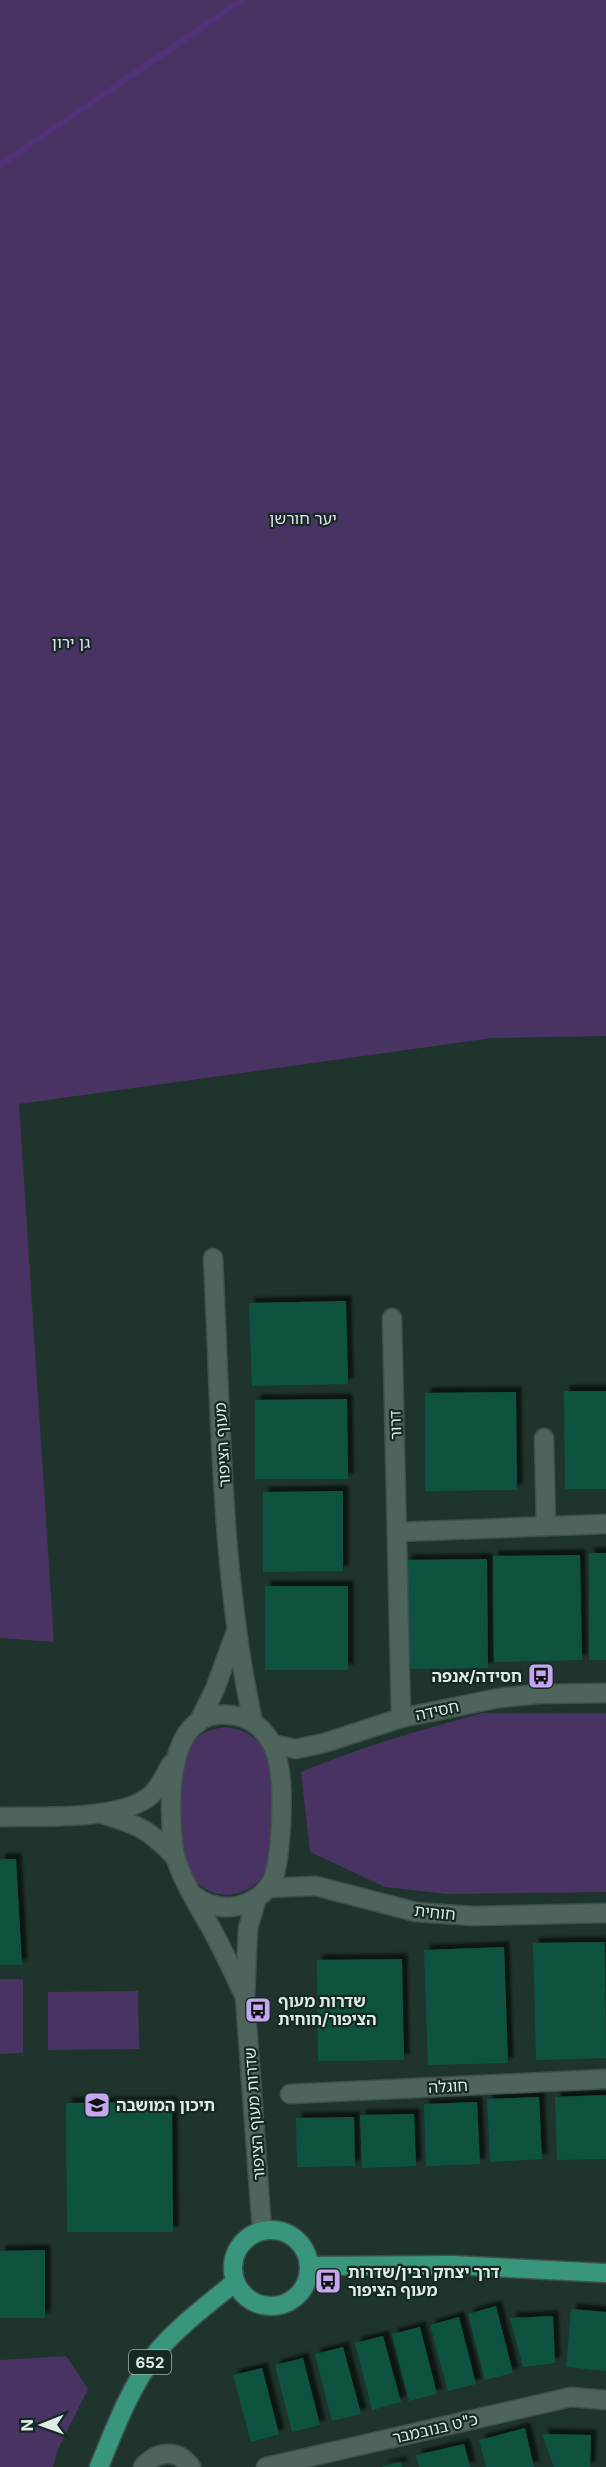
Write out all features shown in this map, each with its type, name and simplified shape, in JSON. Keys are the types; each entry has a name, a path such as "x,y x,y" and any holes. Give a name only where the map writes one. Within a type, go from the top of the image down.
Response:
{"main road":[{"path":"276,2230 293,2238 306,2254 309,2266 308,2278 303,2289 295,2298 273,2307 250,2301 241,2293 235,2282 233,2269 234,2256 250,2236 262,2231 276,2230"},
{"path":"309,2266 452,2265 606,2273"},
{"name":"652","path":"99,2467 125,2402 155,2354 235,2282"}],"street":[{"name":"מעוף הציפור","path":"213,1258 225,1496 236,1632 253,1722"},
{"name":"דרור","path":"392,1318 401,1718"},
{"path":"544,1438 546,1526"},
{"path":"397,1532 606,1524"},
{"name":"מעוף הציפור","path":"198,1723 215,1689 236,1632"},
{"name":"חסידה","path":"272,1744 296,1749 324,1743 401,1718 499,1698 538,1694 606,1693"},
{"path":"240,1716 253,1722 272,1744 281,1789 282,1811 274,1875 262,1893 242,1905 225,1908 208,1904 193,1895 175,1857 171,1796 175,1758 179,1744 187,1732 198,1723 211,1717 240,1716"},
{"path":"0,1817 102,1814 134,1806 152,1794 175,1758"},
{"path":"102,1814 135,1824 156,1836 175,1857"},
{"name":"חוחית","path":"262,1893 316,1886 416,1912 472,1916 606,1913"},
{"name":"שדרות מעוף הציפור","path":"262,1893 248,1928 245,1997 262,2231"},
{"name":"שדרות מעוף הציפור","path":"193,1895 245,1997"},
{"name":"חוגלה","path":"290,2094 606,2079"},
{"name":"כ\"ט בנובמבר","path":"266,2467 571,2397 606,2400"},
{"path":"143,2467 157,2455 166,2453 183,2458 191,2467"}],"green space":[{"name":"יער חורשן","path":"0,0 606,0 606,1036 492,1038 19,1104 54,1642 0,1638"},
{"path":"482,1713 606,1713 606,1892 447,1894 385,1887 310,1852 301,1772 368,1747"},
{"path":"225,1727 249,1734 263,1746 270,1763 274,1796 273,1834 267,1867 259,1881 251,1887 242,1892 227,1895 205,1889 189,1874 180,1846 178,1827 180,1786 187,1752 193,1741 200,1735"},
{"path":"0,1979 23,1979 23,2053 0,2054"},
{"path":"138,1991 139,2049 48,2050 48,1992"},
{"path":"66,2356 88,2389 57,2451 53,2467 0,2467 0,2360"}],"building":[{"path":"346,1301 348,1384 252,1386 249,1303"},
{"path":"564,1391 606,1391 606,1489 565,1489"},
{"path":"516,1392 517,1490 425,1491 425,1393"},
{"path":"347,1399 348,1479 255,1479 255,1400"},
{"path":"343,1491 343,1571 263,1572 263,1492"},
{"path":"589,1553 606,1553 606,1660 589,1660"},
{"path":"580,1555 582,1660 494,1662 493,1556"},
{"path":"487,1559 488,1668 407,1669 406,1560"},
{"path":"265,1586 348,1586 348,1670 265,1670"},
{"path":"0,1859 16,1859 22,1965 0,1965"},
{"path":"605,1942 606,2058 536,2060 533,1943"},
{"path":"504,1947 508,2063 428,2065 424,1950"},
{"path":"402,1959 404,2060 318,2061 317,1960"},
{"path":"606,2095 606,2159 557,2160 555,2097"},
{"path":"539,2097 542,2159 490,2162 487,2099"},
{"path":"172,2102 173,2232 67,2232 66,2103"},
{"path":"477,2102 480,2164 426,2166 424,2104"},
{"path":"414,2114 416,2166 362,2168 360,2115"},
{"path":"354,2117 355,2166 297,2167 296,2118"},
{"path":"45,2250 45,2318 0,2318 0,2251"},
{"path":"496,2306 513,2373 485,2380 468,2314"},
{"path":"571,2309 606,2312 606,2371 566,2367"},
{"path":"553,2316 555,2363 523,2367 510,2318"},
{"path":"459,2317 476,2384 448,2391 430,2325"},
{"path":"420,2327 437,2394 409,2401 392,2334"},
{"path":"383,2336 401,2402 372,2410 355,2343"},
{"path":"343,2347 361,2414 332,2421 315,2354"},
{"path":"303,2358 320,2425 292,2432 275,2365"},
{"path":"262,2368 279,2434 251,2442 233,2375"},
{"path":"525,2428 534,2467 486,2467 479,2440"},
{"path":"542,2434 591,2435 590,2467 554,2467"},
{"path":"464,2444 470,2467 419,2467 416,2455"},
{"path":"401,2462 402,2467 382,2466"}],"waterway":[{"path":"0,165 242,0"}],"place":[{"name":"חסידה/אנפה","path":"541,1676"},
{"name":"שדרות מעוף הציפור/חוחית","path":"258,2010"},
{"name":"תיכון המושבה","path":"97,2105"},
{"name":"דרך יצחק רבין/שדרות מעוף הציפור","path":"328,2281"}],"park label":[{"name":"גן ירון","path":"71,642"}]}
